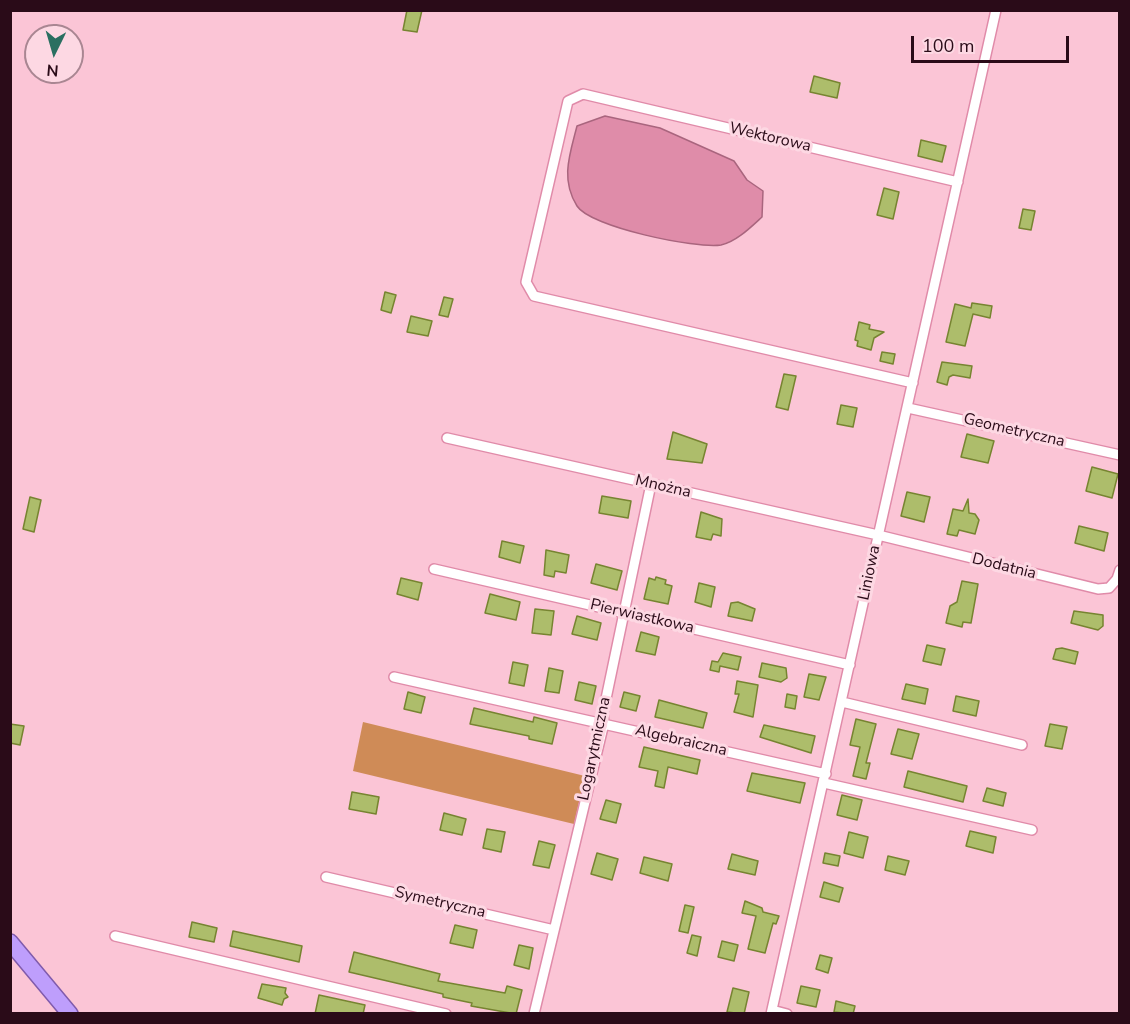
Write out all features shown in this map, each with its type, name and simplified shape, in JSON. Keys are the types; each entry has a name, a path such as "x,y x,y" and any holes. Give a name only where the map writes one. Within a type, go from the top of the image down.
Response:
{"highway":[{"path":"10,942 70,1014"}],"street":[{"name":"Liniowa","path":"772,1012 996,10"},
{"name":"Wektorowa","path":"913,383 534,296 526,282 568,101 583,94 958,182"},
{"name":"Geometryczna","path":"908,408 1119,455"},
{"name":"Mnożna","path":"447,438 878,535"},
{"name":"Logarytmiczna","path":"534,1014 604,723 603,713 651,484"},
{"name":"Dodatnia","path":"878,535 1098,589 1109,588 1117,579 1119,570"},
{"name":"Pierwiastkowa","path":"434,569 850,665"},
{"name":"Algebraiczna","path":"394,677 604,723 1032,830"},
{"path":"842,702 1022,745"},
{"name":"Symetryczna","path":"326,877 554,930"},
{"path":"115,936 446,1014"},
{"path":"772,1012 787,1014"}],"shaded area":[{"path":"605,116 660,128 734,161 747,180 763,191 762,217 732,241 721,245 708,245 644,235 601,222 586,214 577,206 569,186 569,156 577,126"},
{"path":"363,722 585,776 574,824 353,771"}],"building":[{"path":"407,10 422,10 417,32 403,30"},
{"path":"814,76 840,83 837,98 810,92"},
{"path":"921,140 946,146 942,162 918,156"},
{"path":"884,188 899,192 893,219 877,215"},
{"path":"1023,209 1035,211 1031,230 1019,228"},
{"path":"385,292 396,295 391,313 381,310"},
{"path":"444,297 453,299 448,317 439,315"},
{"path":"972,303 992,306 990,318 973,314 965,346 946,342 955,304 971,308"},
{"path":"411,316 432,321 428,336 407,332"},
{"path":"859,322 870,325 869,329 884,332 874,338 871,350 857,346 858,341 855,340"},
{"path":"882,352 895,354 893,364 880,361"},
{"path":"942,362 972,366 970,378 953,375 949,377 947,385 937,382"},
{"path":"784,374 796,376 788,410 776,407"},
{"path":"841,405 857,408 853,427 837,424"},
{"path":"673,432 707,444 702,463 667,459"},
{"path":"967,434 994,441 988,463 961,457"},
{"path":"1092,467 1118,474 1112,498 1086,491"},
{"path":"907,492 930,497 924,522 901,516"},
{"path":"602,496 631,501 628,518 599,513"},
{"path":"30,497 41,500 34,532 23,529"},
{"path":"968,499 969,513 975,514 979,520 975,534 959,530 957,536 947,534 953,509 963,511"},
{"path":"701,512 722,519 721,536 713,534 711,540 696,537"},
{"path":"1079,526 1108,533 1104,551 1075,543"},
{"path":"502,541 524,546 520,563 499,557"},
{"path":"546,550 569,555 566,573 555,571 554,577 544,575"},
{"path":"596,564 622,571 617,590 591,583"},
{"path":"656,577 666,580 665,584 672,586 668,604 644,599 649,578 655,580"},
{"path":"401,578 422,583 418,600 397,594"},
{"path":"962,581 978,584 971,623 963,622 962,627 946,623 950,606 957,602"},
{"path":"699,583 715,587 711,607 695,602"},
{"path":"490,594 520,602 516,620 485,613"},
{"path":"738,602 755,609 752,621 728,616 731,603"},
{"path":"535,609 554,611 551,635 532,633"},
{"path":"1074,611 1103,615 1103,626 1098,630 1071,623"},
{"path":"577,616 601,623 597,640 572,634"},
{"path":"641,632 659,637 655,655 636,651"},
{"path":"927,645 945,649 941,665 923,661"},
{"path":"1062,648 1078,652 1075,664 1053,659 1056,649"},
{"path":"723,653 741,657 738,670 720,666 719,672 710,670 712,661 718,662"},
{"path":"513,662 528,665 524,686 509,683"},
{"path":"762,663 786,668 787,678 781,682 759,677"},
{"path":"549,668 563,671 559,693 545,691"},
{"path":"809,674 826,677 819,700 804,697"},
{"path":"737,681 758,685 753,717 734,712 739,694 735,694"},
{"path":"579,682 596,686 592,704 575,700"},
{"path":"906,684 928,689 925,704 902,699"},
{"path":"408,692 425,697 421,713 404,709"},
{"path":"624,692 640,696 636,711 620,707"},
{"path":"787,694 797,696 795,709 785,707"},
{"path":"956,696 979,701 976,716 953,711"},
{"path":"659,700 707,713 703,728 655,717"},
{"path":"474,708 533,722 534,717 557,723 552,744 529,739 529,736 470,724"},
{"path":"856,719 876,724 866,763 870,763 866,779 853,776 860,747 850,745"},
{"path":"10,724 24,726 20,745 10,743"},
{"path":"1050,724 1067,727 1062,749 1045,746"},
{"path":"764,725 815,736 811,753 760,737"},
{"path":"898,729 919,734 912,759 891,754"},
{"path":"644,747 700,760 697,774 668,767 664,788 655,786 658,771 639,767"},
{"path":"908,771 967,786 963,802 904,787"},
{"path":"752,773 805,783 800,803 747,791"},
{"path":"987,788 1006,793 1003,806 983,801"},
{"path":"352,792 379,797 376,814 349,809"},
{"path":"842,795 862,800 857,820 837,815"},
{"path":"606,800 621,804 616,823 600,819"},
{"path":"444,813 466,819 462,835 440,830"},
{"path":"487,829 505,832 501,852 483,848"},
{"path":"970,831 996,837 993,853 966,846"},
{"path":"849,832 868,837 863,858 844,853"},
{"path":"539,841 555,845 549,868 533,865"},
{"path":"597,853 618,859 612,880 591,874"},
{"path":"825,853 840,856 838,866 823,863"},
{"path":"732,854 758,861 755,875 728,869"},
{"path":"888,856 909,861 905,875 885,870"},
{"path":"644,857 672,864 668,881 640,873"},
{"path":"824,882 843,888 839,902 820,897"},
{"path":"745,901 762,908 763,912 779,916 776,924 773,923 765,953 748,949 756,916 742,913"},
{"path":"685,905 694,907 688,933 679,931"},
{"path":"192,922 217,928 214,942 189,937"},
{"path":"455,925 477,930 473,948 450,943"},
{"path":"233,931 302,946 299,962 230,946"},
{"path":"692,935 701,937 697,956 687,953"},
{"path":"722,941 738,945 734,961 718,957"},
{"path":"519,945 533,948 529,969 514,965"},
{"path":"354,952 440,974 438,981 505,993 507,986 522,990 516,1014 471,1006 472,1003 443,997 443,994 349,972"},
{"path":"820,955 832,958 828,973 816,969"},
{"path":"262,984 286,988 285,993 288,997 284,999 282,1005 258,998"},
{"path":"801,986 820,990 816,1007 797,1003"},
{"path":"733,988 749,992 744,1014 727,1012"},
{"path":"319,995 365,1005 363,1014 315,1014"},
{"path":"836,1001 855,1006 853,1014 834,1012"}]}
